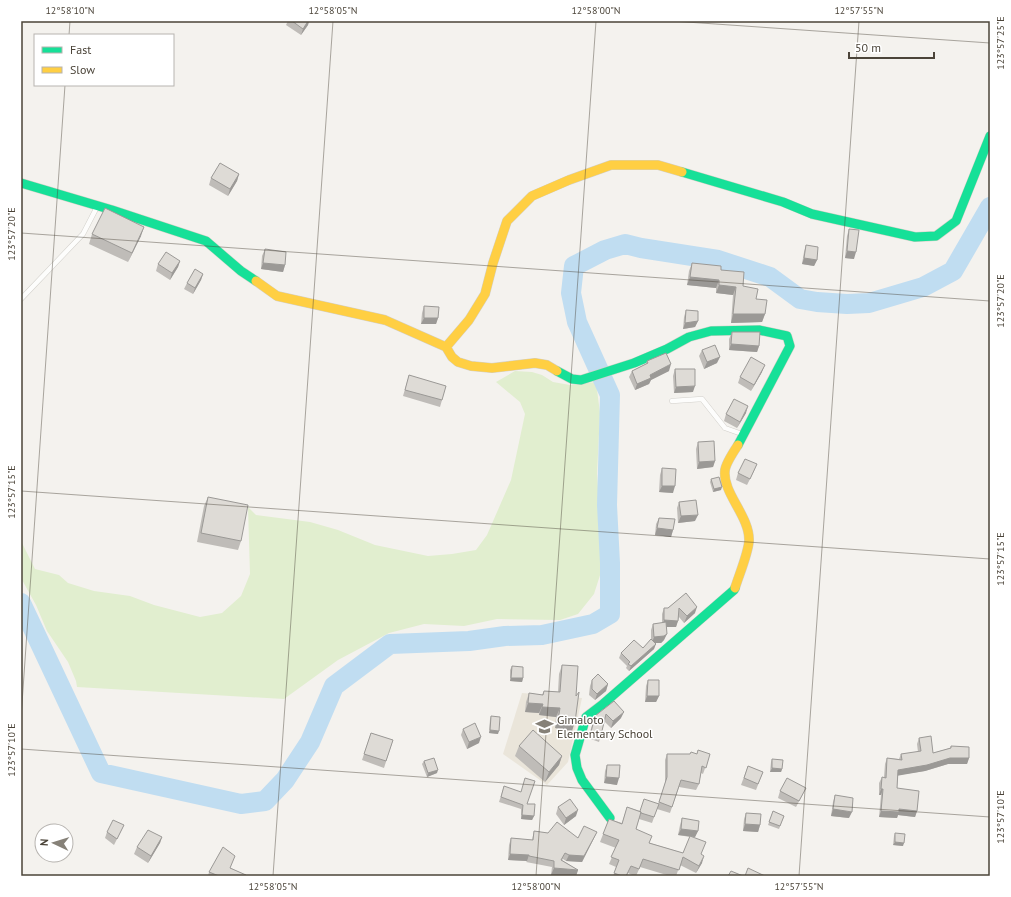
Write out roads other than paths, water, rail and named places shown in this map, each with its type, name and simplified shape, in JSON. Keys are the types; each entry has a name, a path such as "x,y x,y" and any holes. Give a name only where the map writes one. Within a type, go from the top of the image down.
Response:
{"street":[{"path":"446,347 469,320 485,294 493,263 507,221 532,196 568,180 611,165 658,165 775,200 812,214 915,237 936,236 956,221 990,136"},
{"path":"21,183 98,205 206,241 241,271 278,296 385,320 446,347 452,357 458,362 470,366 492,368 535,363 548,365 572,379 581,380 634,363 667,349 689,337 711,331 759,330 787,336 790,346 725,469 726,481 735,503 746,520 749,541 734,590 604,704 586,716 575,754 577,768 582,780 610,818"}],"lane":[{"path":"21,300 83,234 98,205"},
{"path":"672,401 702,399 725,428 744,435"}],"waterway":[{"path":"21,603 101,773 241,804 265,801 285,780 310,742 334,686 390,644 469,641 505,636 542,635 593,624 610,614 610,563 607,505 610,395 577,322 571,293 574,266 605,250 625,244 641,248 718,260 770,277 800,299 847,304 869,303 923,287 953,271 990,207"}],"place":[{"name":"Gimaloto Elementary School","path":"544,726"}]}
